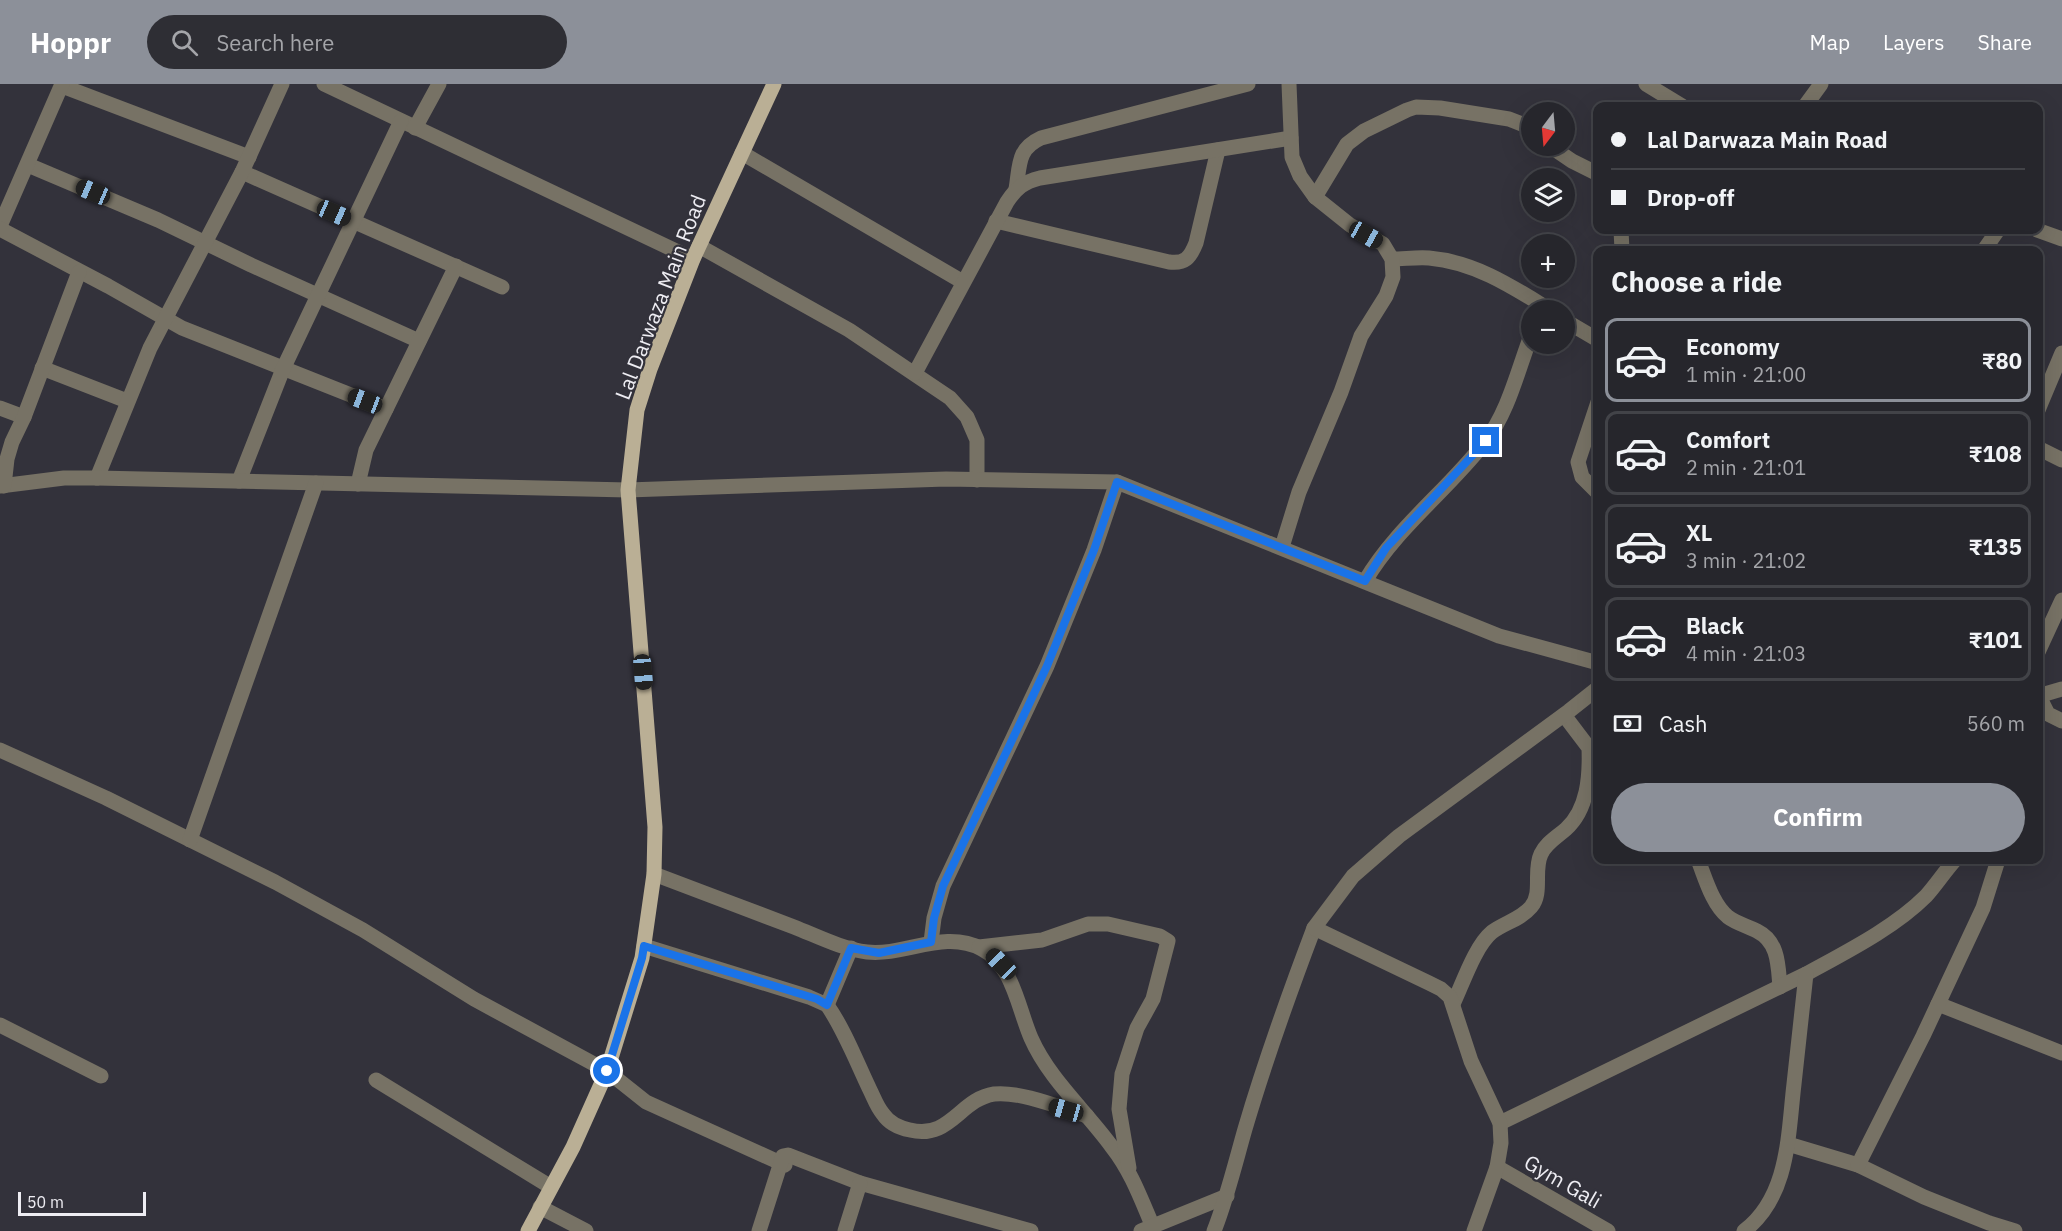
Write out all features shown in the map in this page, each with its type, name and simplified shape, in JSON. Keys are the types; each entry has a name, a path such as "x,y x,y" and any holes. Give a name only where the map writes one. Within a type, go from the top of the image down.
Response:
{"main road":[{"name":"Lal Darwaza Main Road","path":"528,1231 573,1147 607,1071 642,958 654,874 655,827 628,490 637,410 650,369 696,252 774,84"}],"street":[{"path":"97,478 127,400 164,318 242,172 282,84"},
{"path":"324,84 415,128 696,252 811,307 950,398 967,417 977,440 977,480"},
{"path":"415,128 439,84"},
{"path":"915,373 996,221 1016,189 1024,151 1032,142 1248,84"},
{"path":"1282,547 1299,492 1341,392 1361,336 1386,296 1393,277 1392,259 1383,244 1350,225 1315,197 1300,176 1292,157 1289,84"},
{"path":"1646,84 1675,102"},
{"path":"1808,102 1821,84"},
{"path":"249,157 62,85 0,228 164,318 209,340 386,409"},
{"path":"1315,197 1347,144 1364,131 1407,110 1416,107 1440,108 1509,119 1521,124"},
{"path":"239,480 283,369 401,121"},
{"path":"1016,189 1026,182 1040,178 1291,138"},
{"path":"996,221 1169,262 1187,261 1196,243 1218,150"},
{"path":"742,153 963,282"},
{"path":"1565,156 1593,172"},
{"path":"28,165 158,220 419,341"},
{"path":"242,172 502,287"},
{"path":"2043,232 2062,239"},
{"path":"1392,259 1429,258 1476,269 1508,284 1531,300"},
{"path":"358,484 366,450 456,266"},
{"path":"79,272 7,459 2,486 64,478 628,490 977,480 1117,482 1499,636 1593,662"},
{"path":"1575,326 1593,337"},
{"path":"2043,398 2062,353"},
{"path":"1365,581 1386,548 1486,441 1504,410 1524,354"},
{"path":"42,368 127,400"},
{"path":"0,408 24,417"},
{"path":"1593,417 1578,462 1582,477 1593,488"},
{"path":"2043,450 2062,460"},
{"path":"931,942 934,918 943,886 1047,666 1094,550 1117,482"},
{"path":"190,840 316,483"},
{"path":"2043,641 2062,600"},
{"path":"2043,695 2062,689"},
{"path":"1214,1231 1291,989 1314,928 1353,876 1399,836 1593,692"},
{"path":"2043,704 2048,714 2062,722"},
{"path":"1453,1004 1486,938 1497,928 1531,908 1536,897 1538,865 1542,851 1571,824 1582,807 1587,784 1589,748 1564,715"},
{"path":"0,750 106,798 275,882 363,930 474,999 607,1071 646,1102 782,1165"},
{"path":"1700,864 1716,902 1723,912 1733,920 1760,933 1773,945 1780,987"},
{"path":"1500,1123 1806,975 1894,921 1926,896 1951,864"},
{"path":"1858,1165 1983,908 1997,864"},
{"path":"654,874 851,948 879,953 931,942 964,943 979,947 991,954 1001,964 1032,1040 1045,1063 1113,1147 1130,1174"},
{"path":"979,947 1042,940 1088,924 1108,924 1160,936 1168,941 1153,999 1137,1028 1127,1054 1121,1083 1119,1109 1130,1174 1147,1229 1227,1196"},
{"path":"1314,928 1435,986 1450,997 1471,1061 1500,1123 1497,1167 1474,1231"},
{"path":"644,946 817,999 827,1005 883,1114 902,1128 917,1132 938,1129 975,1101 996,1094 1023,1097 1087,1116"},
{"path":"827,1005 851,948"},
{"path":"1744,1231 1761,1215 1772,1197 1781,1173 1788,1144 1806,975"},
{"path":"1938,1004 2062,1053"},
{"path":"0,1025 101,1076"},
{"path":"376,1080 551,1187"},
{"path":"1788,1144 1858,1165 1924,1197 2014,1231"},
{"path":"759,1231 783,1156 793,1156 860,1183 1031,1231"},
{"name":"Gym Gali","path":"1497,1167 1608,1231"},
{"path":"845,1231 860,1183"},
{"path":"540,1208 586,1231"}],"route":[{"path":"607,1071 644,946 817,999 827,1005 851,948 879,953 931,942 934,918 943,886 1047,666 1094,550 1117,482 1365,581 1386,548 1486,441"}]}
